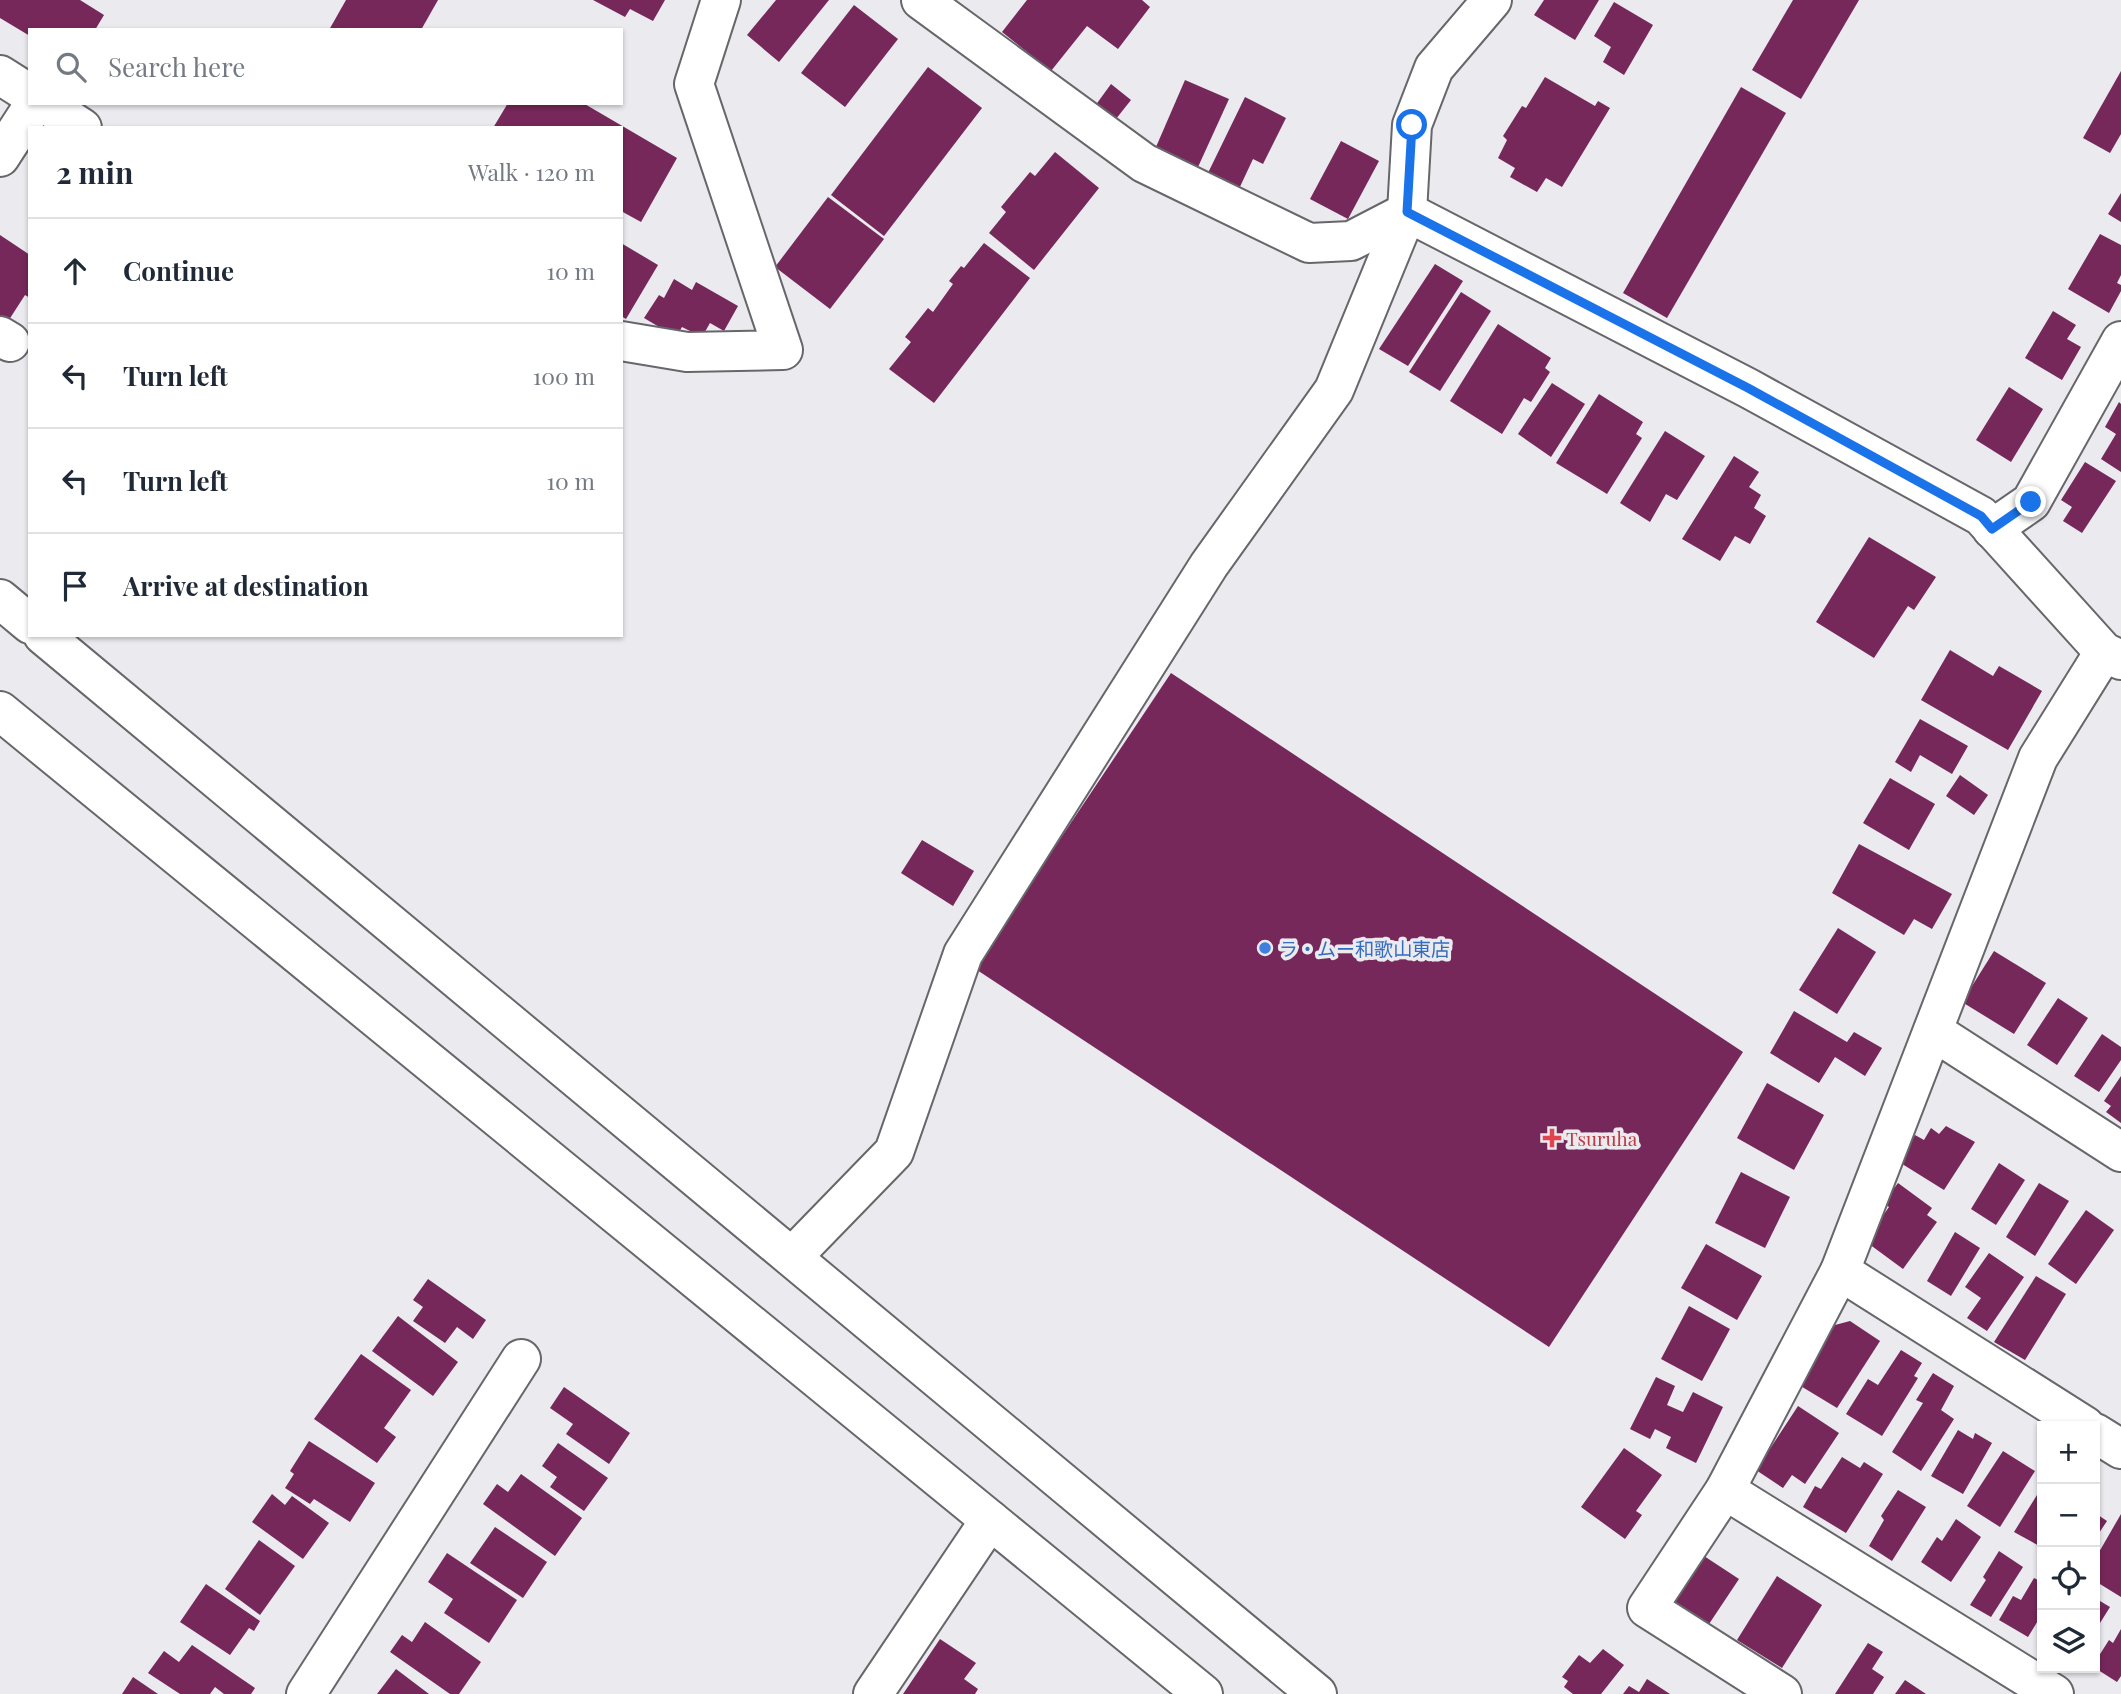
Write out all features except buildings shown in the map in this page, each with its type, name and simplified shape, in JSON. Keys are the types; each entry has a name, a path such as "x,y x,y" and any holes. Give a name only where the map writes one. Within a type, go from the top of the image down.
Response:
{"street":[{"path":"623,341 687,352 783,350 694,84 721,0"},
{"path":"921,0 1144,163 1309,243 1351,241 1407,212"},
{"path":"792,1256 894,1152 963,954 1209,565 1335,390 1407,212 1412,125 1434,68 1492,0"},
{"path":"0,75 28,93"},
{"path":"0,157 34,105"},
{"path":"47,105 79,126"},
{"path":"1407,212 1748,388 1981,516 2113,656 2038,758 1840,1270 1725,1490 1647,1608 1782,1694"},
{"path":"1992,529 2031,502 2121,341"},
{"path":"0,599 28,622"},
{"path":"45,637 1317,1694"},
{"path":"0,711 1203,1694"},
{"path":"1933,1031 2121,1152"},
{"path":"1840,1270 2077,1421"},
{"path":"306,1694 521,1359"},
{"path":"2100,1436 2121,1449"},
{"path":"1725,1490 2054,1694"},
{"path":"873,1694 990,1520"}],"place":[{"name":"ラ・ムー和歌山東店","path":"1265,948"},
{"name":"Tsuruha","path":"1552,1138"}],"route":[{"path":"1412,125 1407,212 1748,388 1981,516 1992,529 2031,502"}]}
